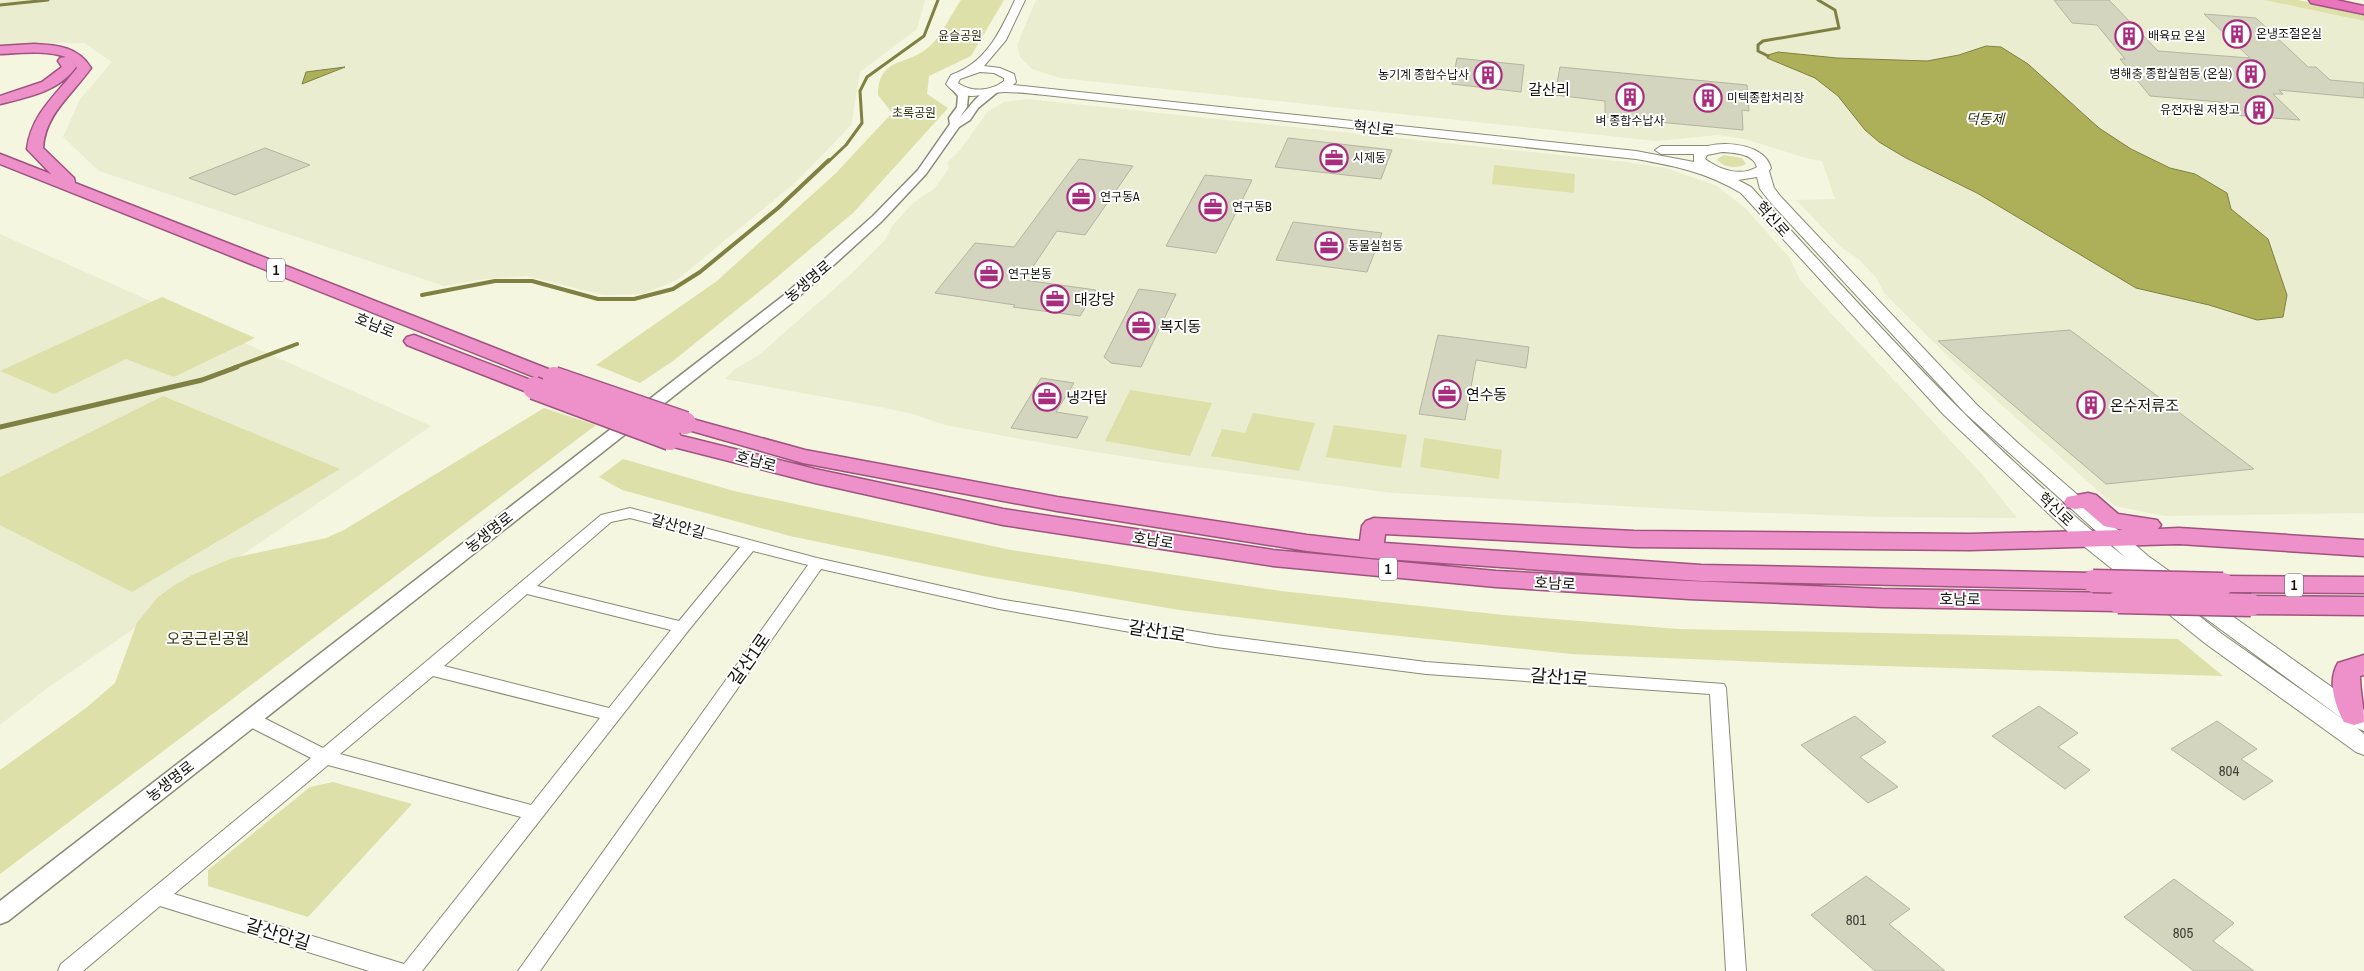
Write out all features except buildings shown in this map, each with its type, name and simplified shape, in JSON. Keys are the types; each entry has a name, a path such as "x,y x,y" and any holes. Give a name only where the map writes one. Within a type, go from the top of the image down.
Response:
{"highway":[{"path":"2316,0 2364,10"},
{"path":"2343,0 2364,4"},
{"path":"0,50 60,51 74,55 81,60 84,68 75,82 42,118 35,136 35,149 68,181 103,201"},
{"path":"0,54 50,55 64,60 70,68 64,76 49,84 0,100"},
{"name":"호남로","path":"0,159 554,378 678,431 1057,504 1307,543 1371,550 1701,573 2364,586"},
{"name":"호남로","path":"0,174 534,388 678,431 815,476 1003,517 1273,558 1496,579 1882,598 2364,606"},
{"path":"2075,502 2088,500 2112,521 2170,529 2179,536"},
{"path":"1371,550 1374,526 1634,539 1970,542 2179,536 2364,548"},
{"path":"2359,718 2346,694 2347,670 2364,665"}],"main road":[{"path":"969,71 982,63 1001,44 1020,0"},
{"path":"1001,44 1003,50 999,57 1000,66 1008,75"},
{"path":"998,89 977,92 956,88 952,81 961,73 969,71 989,69 1008,75"},
{"name":"농생명로","path":"998,89 1010,82 1008,75"},
{"name":"혁신로","path":"1008,75 1049,85 1644,149 1710,150 1726,148 1746,152 1761,160 1764,164 1762,170 1767,189 1776,200 1964,402 2012,448 2141,560 2359,718"},
{"name":"혁신로","path":"998,89 1045,91 1636,155 1660,158 1715,172 1746,175 1762,170"},
{"path":"1710,150 1699,156 1699,160 1715,172"},
{"name":"혁신로","path":"1715,172 1756,200 1844,298 1950,411 2088,539 2214,639 2364,746"}],"street":[{"name":"농생명로","path":"955,125 954,118 962,107 963,96 956,88"},
{"name":"농생명로","path":"0,914 788,299 884,212 922,172 955,125 966,118 974,106 998,89"},
{"name":"갈산안길","path":"68,971 326,757 606,518 630,513 818,562"},
{"path":"410,971 682,627 750,545"},
{"name":"갈산1로","path":"528,971 818,562 1028,610 1216,641 1426,668 1718,688 1736,971"},
{"path":"525,588 682,627"},
{"path":"430,669 612,716"},
{"path":"250,719 326,757 534,814"},
{"name":"갈산안길","path":"158,897 399,971"}],"shaded area":[{"path":"0,0 925,0 917,29 860,72 851,125 797,181 677,280 643,294 604,295 527,276 486,279 444,286 99,171 63,137 80,99 112,62 84,43 0,44"},
{"path":"1036,0 2264,0 2364,21 2364,513 2165,516 2115,506 1956,364 1884,293 1877,279 1860,260 1841,247 1796,200 1835,199 1822,161 1809,159 1745,139 1718,135 1657,141 1060,78 1032,69 1020,57 1017,45"},
{"path":"1027,99 1627,162 1666,168 1717,186 1746,209 1789,257 1800,280 1980,472 2017,518 1883,517 1710,511 1393,493 1166,463 1065,447 945,425 913,414 880,407 725,379 735,369 759,355 851,274 885,240 893,225 913,203 934,189 949,168 947,163 960,150 988,111 1004,102"},
{"path":"0,234 431,426 50,686 0,725"}],"green space":[{"name":"초록공원","path":"961,0 1004,0 971,56 929,76 927,94 948,108 854,212 673,361 640,383 596,365 717,281 836,173 892,113 878,95 883,73 889,67 913,57 930,46 943,30"},
{"path":"2264,0 2298,0 2364,13 2364,21"},
{"path":"1724,155 1742,158 1746,164 1734,167 1726,166 1717,159"},
{"path":"1494,165 1575,174 1574,193 1492,184"},
{"path":"162,297 255,338 174,377 126,359 54,394 0,371"},
{"path":"1130,390 1212,403 1190,456 1105,441"},
{"path":"163,396 340,469 132,592 0,525 0,477"},
{"name":"오공근린공원","path":"544,408 596,425 0,874 0,770 86,708 115,683 137,623 157,598 192,575 233,558 326,538 344,530"},
{"path":"1253,413 1315,423 1299,471 1211,456 1222,429 1245,433"},
{"path":"1334,425 1407,435 1401,468 1326,457"},
{"path":"1424,438 1502,450 1499,479 1420,467"},
{"path":"623,459 734,491 1011,550 1281,591 1504,615 1678,629 2178,639 2223,676 1783,663 1571,654 1352,631 1179,610 983,576 790,536 622,490 599,477"},
{"path":"333,782 412,804 308,917 208,886 208,870 310,787"}],"water":[{"name":"덕동제","path":"1986,46 2001,47 2028,64 2099,128 2131,149 2170,168 2195,174 2227,193 2231,209 2268,239 2287,295 2283,317 2257,320 2209,305 2136,288 1977,193 1906,158 1879,142 1865,130 1838,96 1815,78 1767,58 1768,55 1778,52 1837,58 1927,61 1959,55"},
{"path":"345,67 302,84 306,72"}],"waterway":[{"path":"0,5 48,0"},
{"path":"828,162 846,145 862,123 860,91 867,77 924,36 938,0"},
{"path":"1768,56 1758,51 1758,45 1763,41 1839,28 1835,10 1818,0"},
{"path":"422,295 495,281 532,281 598,299 634,299 673,289 700,272 778,208 829,160"},
{"path":"233,368 297,344"},
{"path":"0,427 202,380 237,367"}],"place":[{"name":"온냉조절온실","path":"2237,34"},
{"name":"배육묘 온실","path":"2129,36"},
{"name":"병해충 종합실험동 (온실)","path":"2251,74"},
{"name":"농기계 종합수납사","path":"1488,75"},
{"name":"벼 종합수납사","path":"1630,97"},
{"name":"미텍종합처리장","path":"1708,98"},
{"name":"유전자원 저장고","path":"2259,110"},
{"name":"시제동","path":"1334,158"},
{"name":"연구동A","path":"1081,197"},
{"name":"연구동B","path":"1213,207"},
{"name":"동물실험동","path":"1329,246"},
{"name":"연구본동","path":"989,274"},
{"name":"대강당","path":"1055,299"},
{"name":"복지동","path":"1141,326"},
{"name":"연수동","path":"1447,394"},
{"name":"냉각탑","path":"1047,397"},
{"name":"온수저류조","path":"2091,405"}],"district":[{"name":"갈산리","path":"1549,89"}],"park label":[{"name":"윤슬공원","path":"960,36"}]}
